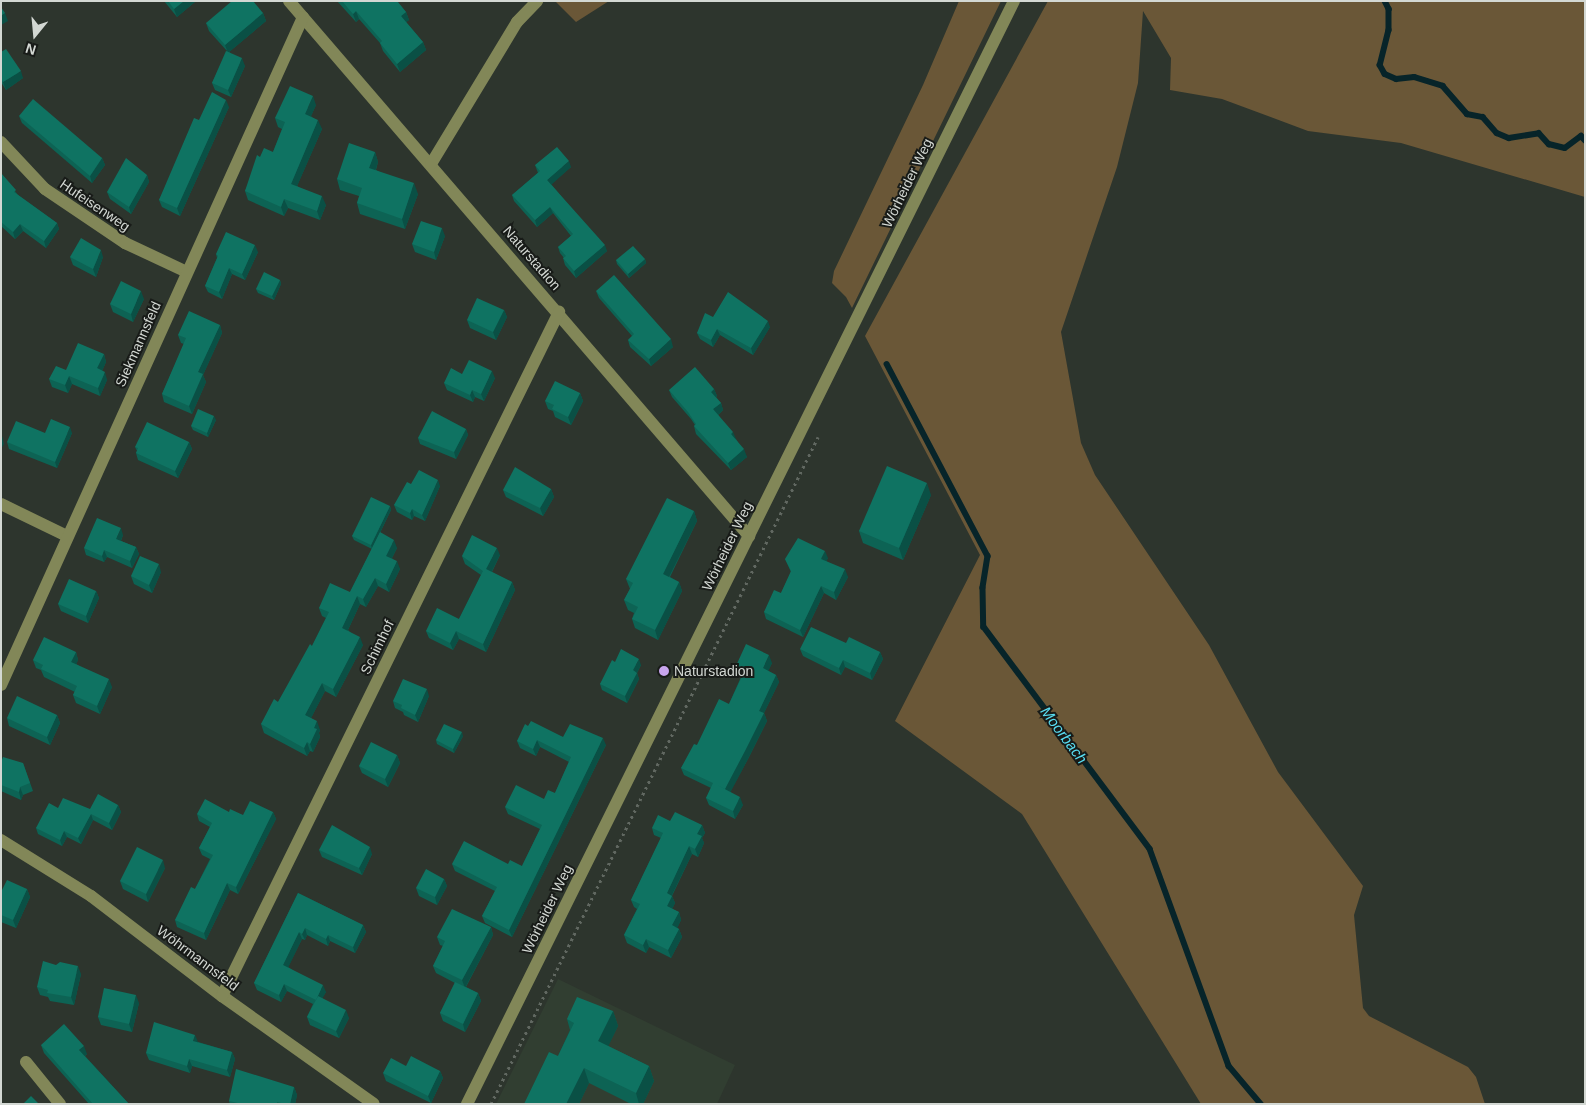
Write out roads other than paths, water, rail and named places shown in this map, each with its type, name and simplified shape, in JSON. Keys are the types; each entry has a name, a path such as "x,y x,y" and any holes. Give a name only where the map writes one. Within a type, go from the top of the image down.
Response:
{"street":[{"name":"Naturstadion","path":"289,1 559,312 749,536"},
{"path":"431,164 517,22 537,1"},
{"name":"Wörheider Weg","path":"467,1104 1014,1"},
{"name":"Siekmannsfeld","path":"1,685 303,17"},
{"name":"Hufeisenweg","path":"1,142 45,189 125,243 187,272"},
{"name":"Schimhof","path":"222,996 559,312"},
{"path":"1,504 67,536"},
{"name":"Wöhrmannsfeld","path":"1,840 91,896 222,996 374,1104"},
{"path":"26,1062 60,1104"}],"waterway":[{"path":"1385,1 1389,9 1389,30 1380,65 1385,74 1396,79 1414,77 1443,86 1467,114 1483,117 1497,133 1509,138 1539,133 1549,144 1565,148 1581,136 1585,140"},
{"name":"Moorbach","path":"887,364 988,556 983,588 984,627 1150,849 1229,1066 1261,1104"}],"place":[{"name":"Naturstadion","path":"664,671"}]}
